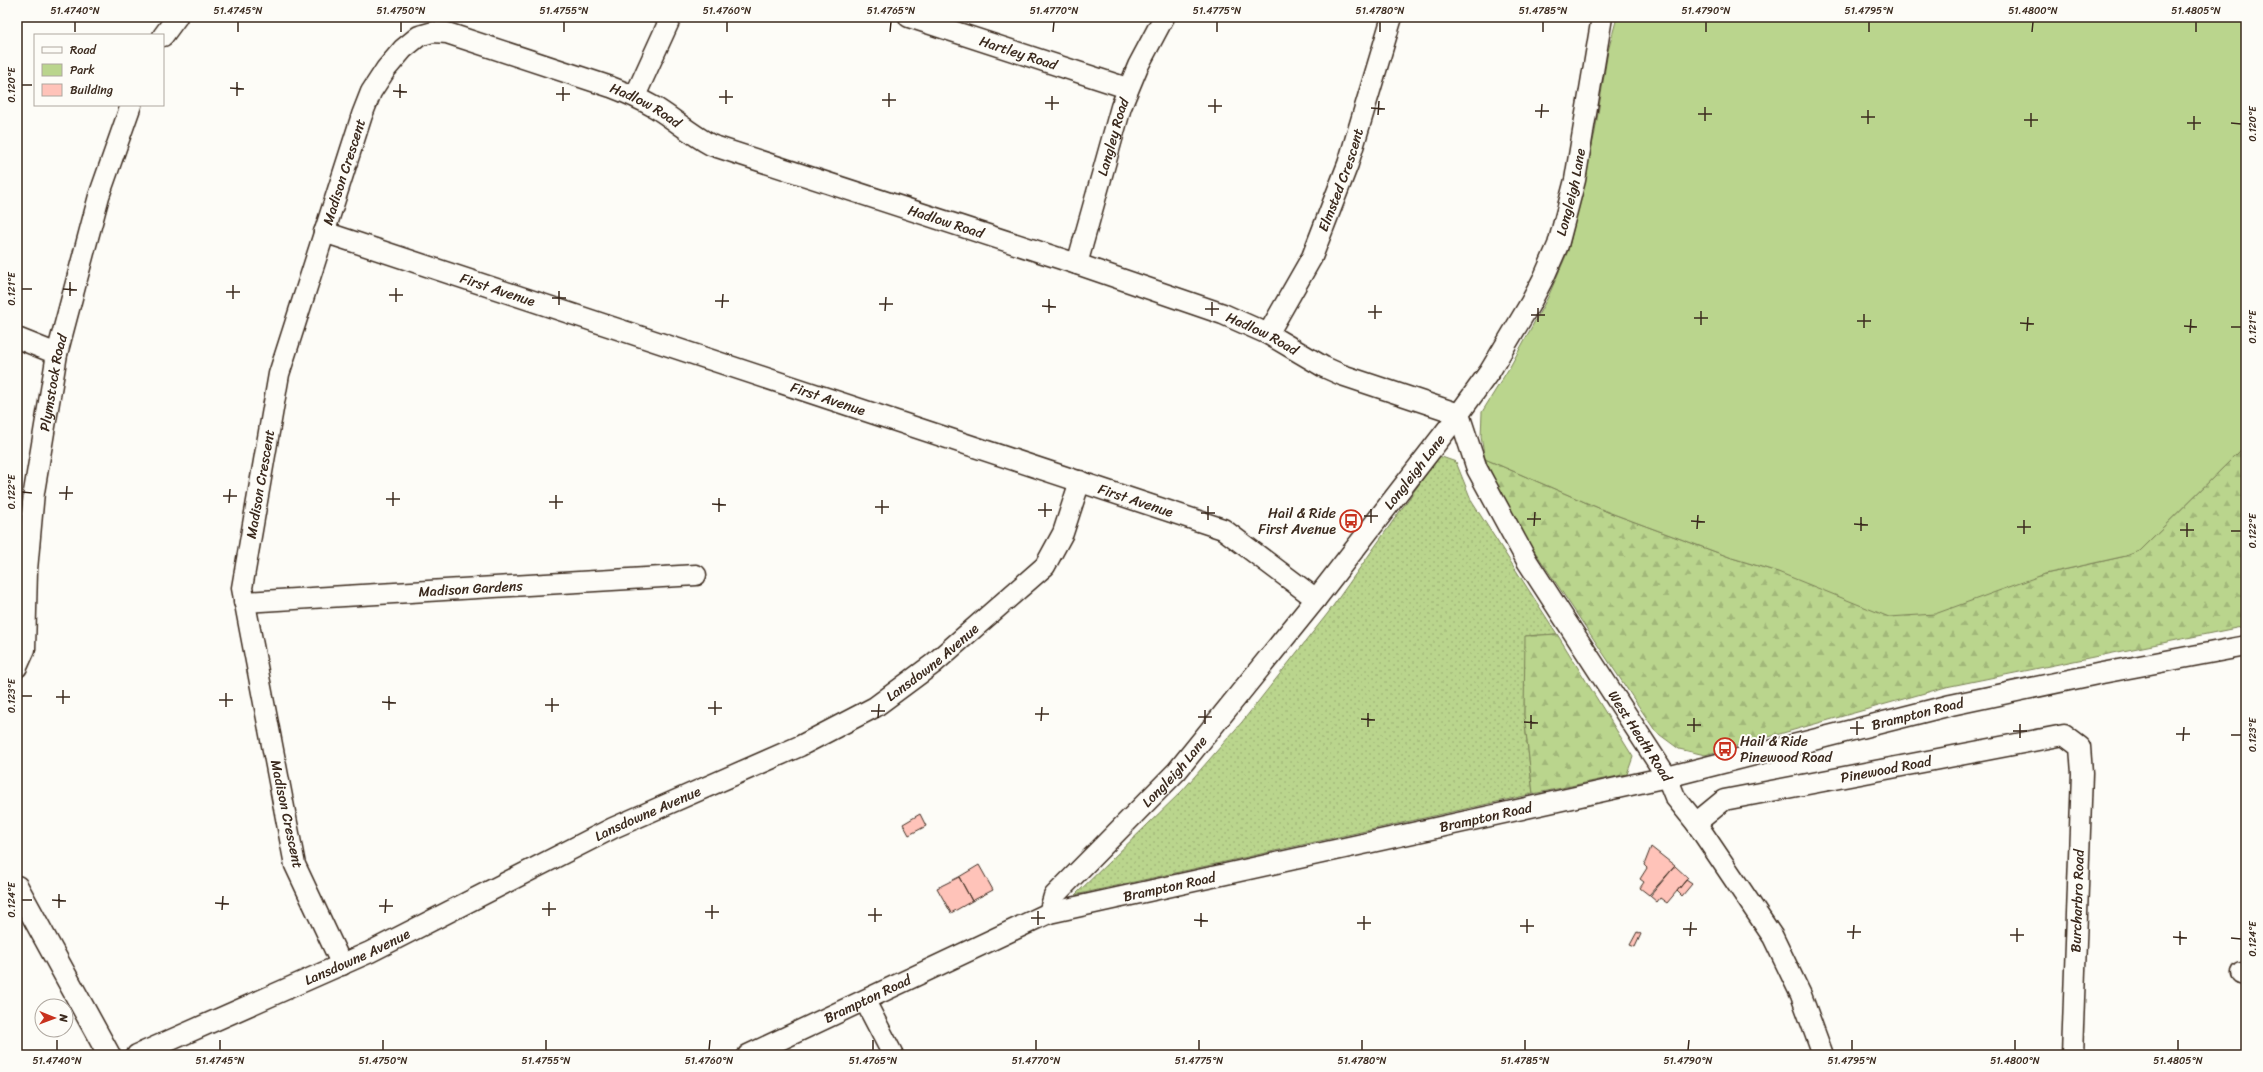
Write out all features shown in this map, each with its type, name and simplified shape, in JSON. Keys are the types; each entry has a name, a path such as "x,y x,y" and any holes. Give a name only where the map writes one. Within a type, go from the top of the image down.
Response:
{"street":[{"path":"164,35 177,17"},
{"path":"635,96 671,17"},
{"name":"Hartley Road","path":"909,17 1127,88"},
{"name":"Langley Road","path":"1077,264 1127,88 1164,17"},
{"name":"Elmsted Crescent","path":"1268,334 1312,257 1348,164 1392,17"},
{"name":"Longleigh Lane","path":"1049,913 1054,896 1177,772 1316,599 1459,414 1490,371 1530,304 1558,245 1575,180 1602,17"},
{"name":"Hadlow Road","path":"433,24 459,37 635,96 658,109 693,136 722,150 1077,264 1223,314 1268,334 1324,367 1342,375 1459,414"},
{"name":"Madison Crescent","path":"342,965 295,864 242,588 279,374 362,115 371,92 386,69 402,50 433,24"},
{"name":"Plymstock Road","path":"17,668 25,649 27,570 34,492 57,354 99,196 131,106"},
{"name":"First Avenue","path":"324,232 1223,529 1316,599"},
{"path":"17,338 57,354"},
{"name":"West Heath Road","path":"1459,414 1477,469 1527,561 1667,777 1675,797 1696,823 1773,937 1801,995 1823,1055"},
{"name":"Lansdowne Avenue","path":"138,1055 342,965 613,828 800,746 875,707 933,664 1045,566 1063,533 1080,481"},
{"name":"Madison Gardens","path":"244,602 696,575"},
{"name":"Brampton Road","path":"748,1055 1049,913 1667,777 1951,704 2102,673 2246,646"},
{"name":"Pinewood Road","path":"1696,823 1724,800 2064,735 2080,747"},
{"name":"Burcharbro Road","path":"2072,1055 2082,773 2080,747"},
{"path":"17,888 109,1055"},
{"path":"865,1001 893,1055"}],"green space":[{"path":"1617,17 2246,17 2246,445 2139,551 2126,556 2045,574 1935,614 1889,617 1778,572 1732,558 1608,512 1485,459 1481,437 1482,412 1511,365 1548,297 1568,251 1595,132 1608,51"},
{"path":"2246,445 2246,626 1946,687 1705,755 1679,749 1656,732 1511,516 1485,459 1608,512 1732,558 1778,572 2045,574 2126,556 2139,551"},
{"path":"1439,456 1456,462 1472,502 1557,634 1526,636 1524,715 1533,794 1075,895 1182,791 1242,722 1328,613"},
{"path":"1557,634 1633,757 1627,774 1533,794 1524,715 1525,636"}],"building":[{"path":"920,814 926,826 909,835 903,824"},
{"path":"1651,847 1675,866 1649,895 1640,888 1644,882 1640,879 1647,868 1644,865"},
{"path":"979,865 993,890 972,901 959,877"},
{"path":"1675,866 1688,878 1667,903 1660,898 1657,902 1650,896"},
{"path":"959,877 972,901 951,913 937,888"},
{"path":"1686,880 1692,884 1682,896 1677,891"},
{"path":"1637,932 1641,934 1635,947 1630,945"}],"place":[{"name":"Hail & Ride First Avenue","path":"1351,521"},
{"name":"Hail & Ride Pinewood Road","path":"1725,749"}]}
